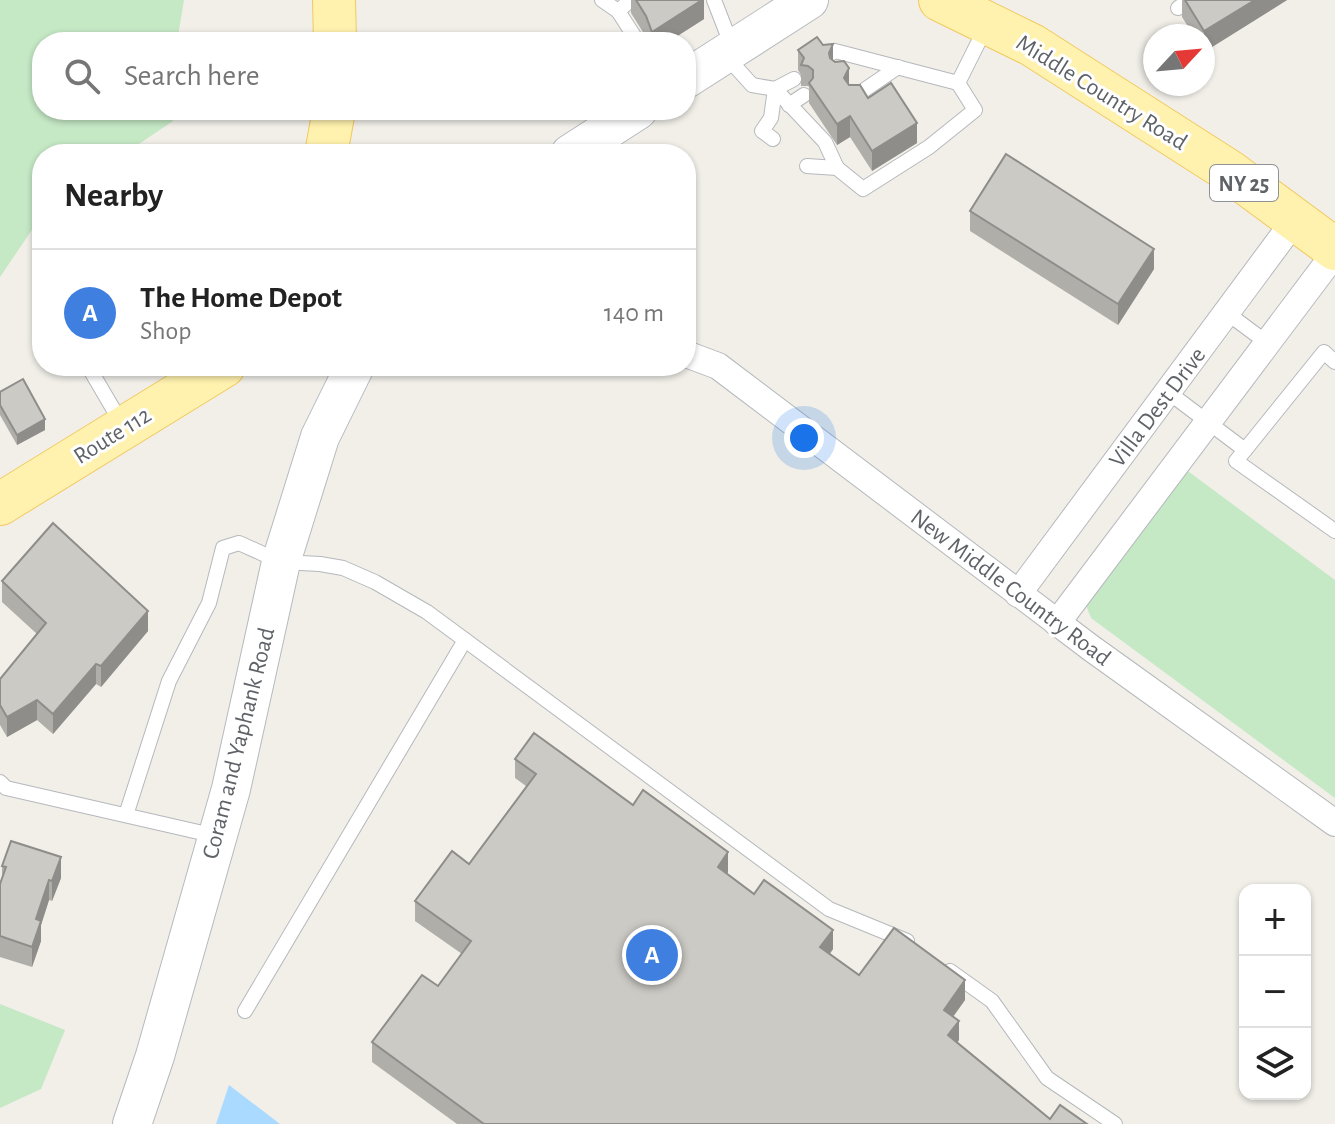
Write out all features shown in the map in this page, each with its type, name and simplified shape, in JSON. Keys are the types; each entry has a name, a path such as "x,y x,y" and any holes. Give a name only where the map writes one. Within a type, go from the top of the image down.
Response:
{"main road":[{"path":"334,0 335,32"},
{"path":"696,73 809,0"},
{"name":"Middle Country Road","path":"940,0 1001,21 1229,171 1335,251"},
{"path":"585,144 623,120"},
{"name":"Route 112","path":"0,504 208,376"},
{"name":"Coram and Yaphank Road","path":"132,1124 155,1056 231,789 281,562 320,437 350,376"}],"street":[{"name":"Villa Dest Drive","path":"1018,594 1295,220"},
{"name":"Villa Dest Drive","path":"1057,623 1335,251"},
{"name":"New Middle Country Road","path":"696,358 718,366 1057,623 1335,823"}],"lane":[{"path":"602,0 618,11 632,32"},
{"path":"618,11 631,0"},
{"path":"714,0 729,52 752,85 775,89 794,79"},
{"path":"958,83 1001,21"},
{"path":"816,153 863,189 929,147 975,110 958,83 898,67 856,62 835,51 827,56"},
{"path":"854,97 898,67"},
{"path":"775,89 825,142 837,168"},
{"path":"775,89 775,128"},
{"path":"789,105 804,95"},
{"path":"807,166 837,168"},
{"path":"1227,313 1266,342"},
{"path":"1335,362 1324,352 1236,461 1335,531"},
{"path":"94,376 124,428"},
{"path":"1168,392 1245,450"},
{"path":"126,815 169,681 209,603 223,548 239,543 281,562 343,568 401,596 829,909 905,939 917,947"},
{"path":"245,1011 465,640"},
{"path":"0,782 6,788 217,836"},
{"path":"940,964 992,1001 1047,1078 1115,1124"}],"green space":[{"path":"0,0 184,0 179,32 32,32 32,120 173,121 139,144 32,144 32,230 0,277"},
{"path":"1185,469 1335,580 1335,798 1091,618 1086,605"},
{"path":"0,1004 65,1030 41,1089 0,1108"}],"water":[{"path":"229,1085 280,1124 216,1124"}],"building":[{"path":"636,0 702,0 652,32"},
{"path":"1185,0 1255,0 1215,24 1200,24"},
{"path":"817,37 823,45 833,44 830,58 835,62 844,61 849,68 844,78 849,85 860,85 868,98 891,83 917,123 872,151 850,116 837,124 809,83 813,70 801,65 804,58 798,50"},
{"path":"1006,154 1154,249 1118,304 970,211"},
{"path":"23,379 45,419 17,435 0,405 0,392"},
{"path":"53,523 148,611 101,666 96,664 53,714 37,700 7,717 0,705 0,679 46,623 2,581"},
{"path":"534,733 633,805 643,790 728,852 718,867 754,894 764,880 833,930 820,947 859,975 894,928 965,980 944,1010 959,1021 948,1035 1050,1119 1060,1105 1087,1124 484,1124 372,1042 422,975 438,986 471,941 415,901 452,851 469,864 536,774 515,759"},
{"path":"11,841 61,857 52,881 49,880 36,919 41,921 32,947 0,936 0,884 6,867 2,866"}],"place":[{"name":"The Home Depot","path":"652,955"}]}
